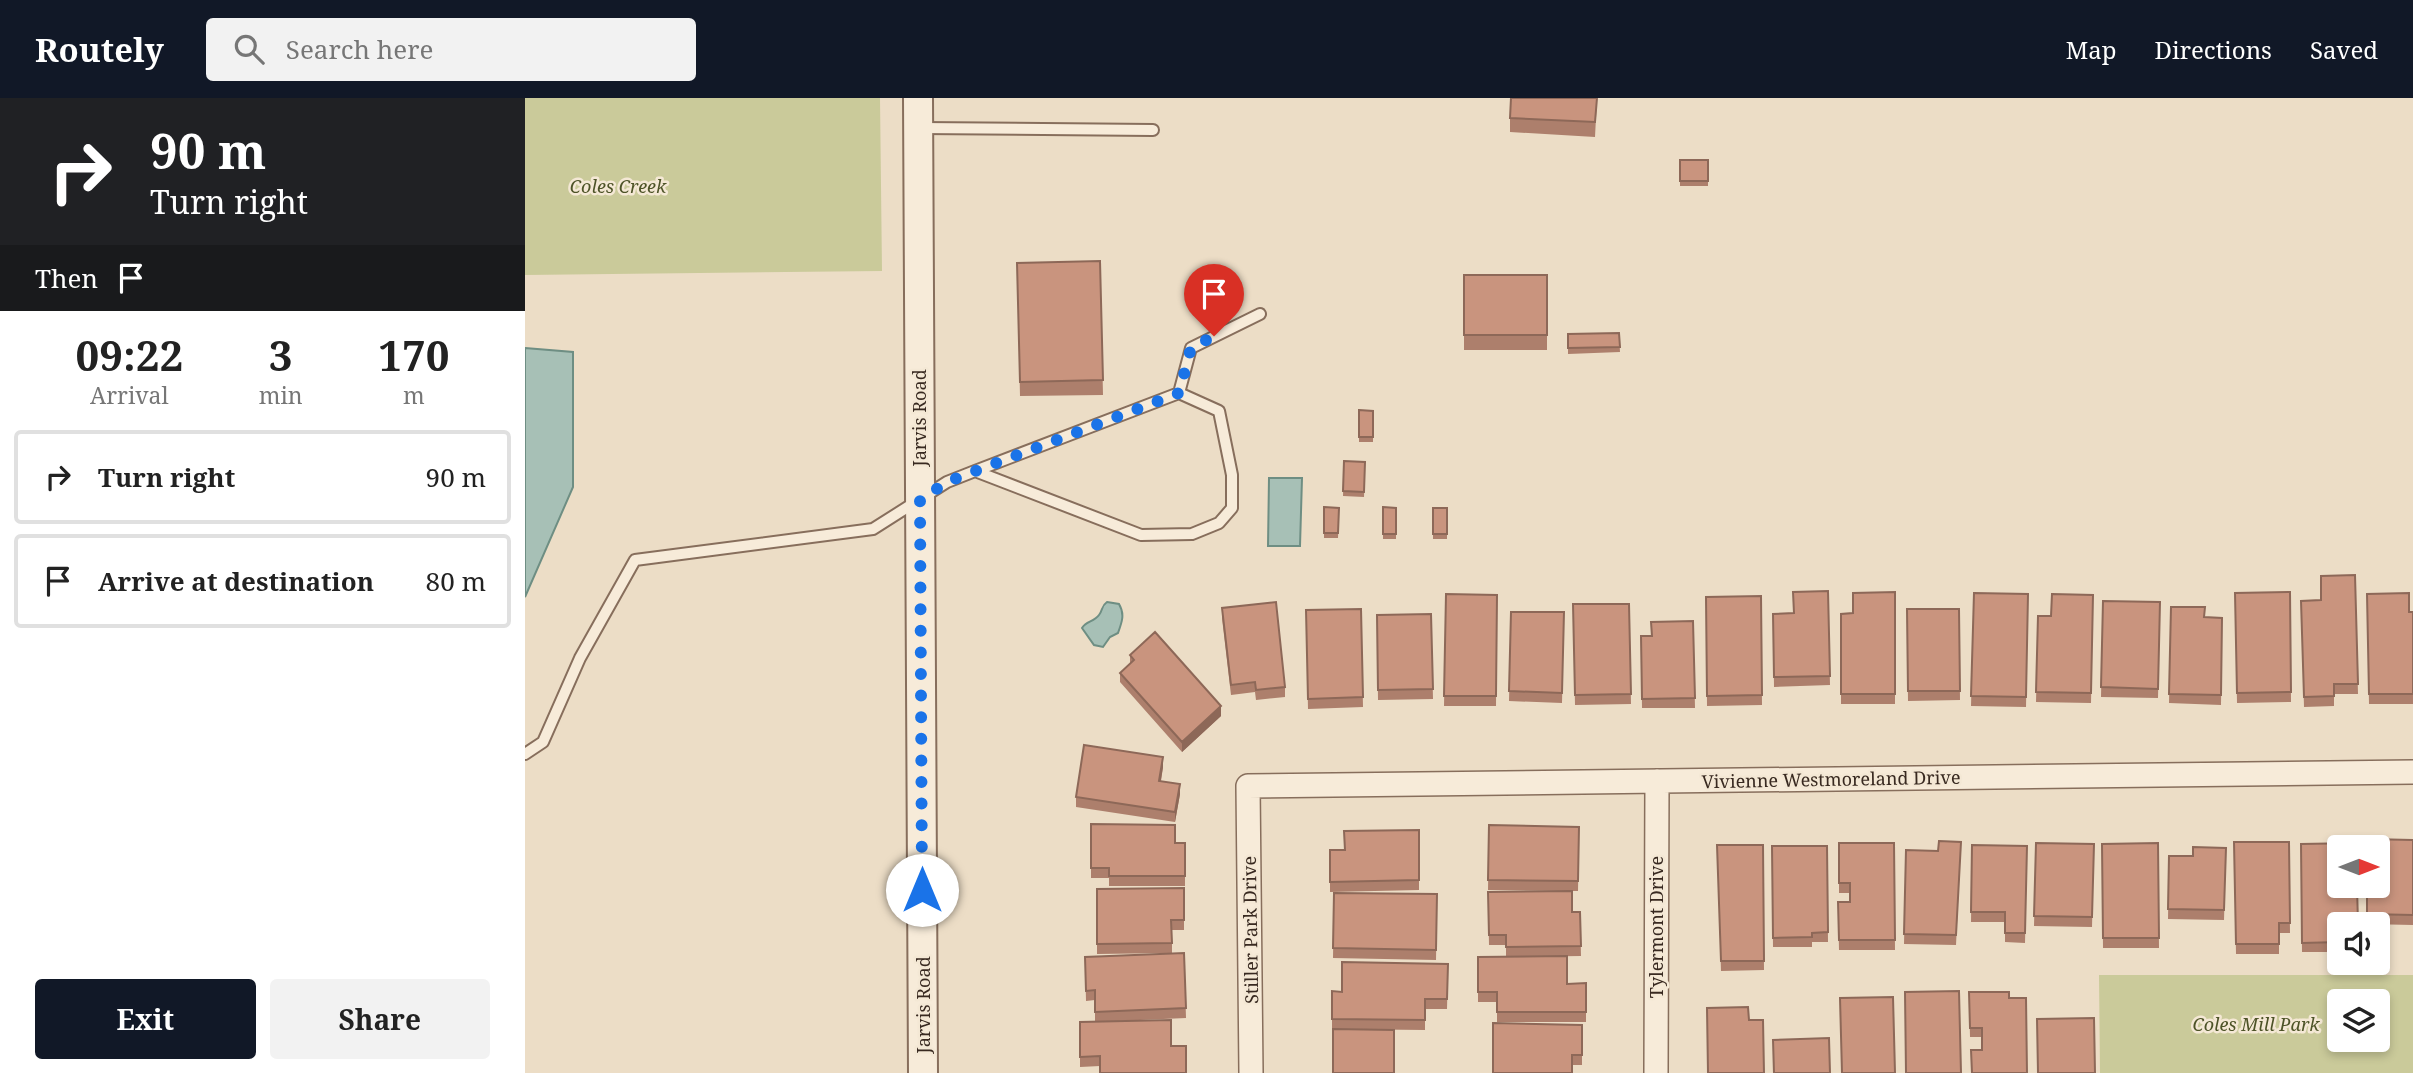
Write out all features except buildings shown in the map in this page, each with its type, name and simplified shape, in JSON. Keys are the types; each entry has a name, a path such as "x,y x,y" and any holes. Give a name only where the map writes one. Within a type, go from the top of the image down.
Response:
{"street":[{"name":"Jarvis Road","path":"918,98 923,1073"},
{"name":"Vivienne Westmoreland Drive","path":"1248,786 2413,772"},
{"name":"Tylermont Drive","path":"1655,1073 1657,781"},
{"name":"Stiller Park Drive","path":"1248,786 1251,1073"}],"lane":[{"path":"918,128 1153,130"},
{"path":"1179,393 1191,348 1260,314"},
{"path":"525,754 543,742 580,658 635,560 873,529 947,482 975,471 1179,393 1219,411 1232,475 1233,508 1219,523 1192,534 1141,535 975,471"}],"green space":[{"name":"Coles Creek","path":"525,98 880,98 882,271 525,275"},
{"name":"Coles Mill Park","path":"2099,975 2413,975 2413,1073 2100,1073"}],"shaded area":[{"path":"525,348 573,352 573,487 525,597"},
{"path":"1269,478 1302,478 1300,546 1268,546"},
{"path":"1107,602 1119,604 1122,618 1118,633 1110,637 1103,647 1094,645 1082,628 1097,617"}],"route":[{"path":"922,890 920,500 947,482 1179,393 1191,348 1214,336"}]}
